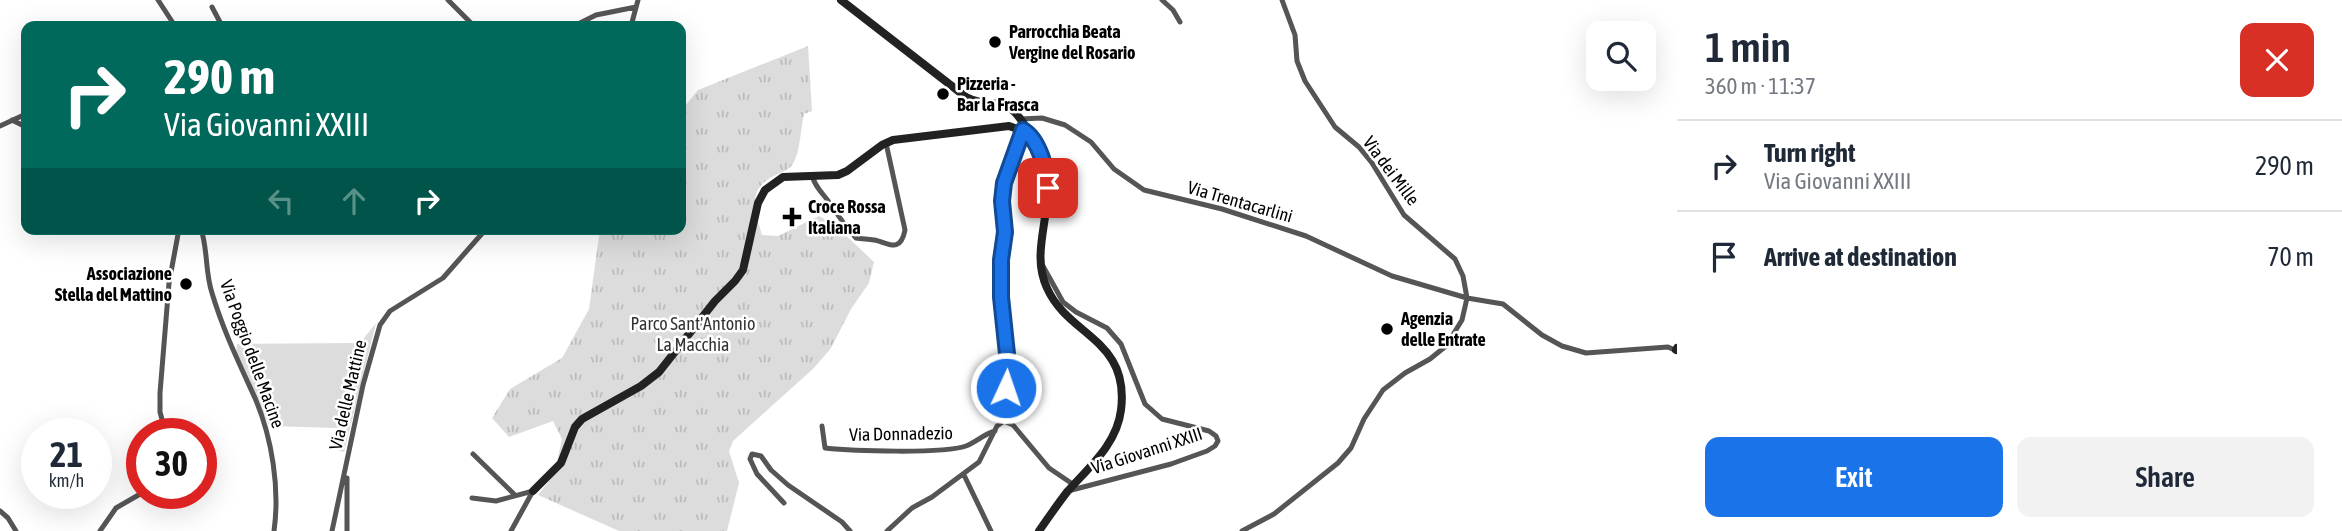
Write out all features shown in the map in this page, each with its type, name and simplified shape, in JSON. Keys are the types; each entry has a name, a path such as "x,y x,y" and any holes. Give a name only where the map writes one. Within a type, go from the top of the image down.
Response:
{"street":[{"path":"158,0 172,21"},
{"path":"448,0 469,21"},
{"path":"841,0 966,97 1008,106 1010,124"},
{"path":"1162,0 1174,10 1180,22"},
{"name":"Via dei Mille","path":"1282,0 1295,35 1297,61 1305,81 1335,127 1359,147 1372,163 1404,215 1455,259 1466,285 1467,299"},
{"path":"584,21 637,3"},
{"path":"632,21 637,3"},
{"path":"212,7 219,21"},
{"name":"Via Giovanni XXIII","path":"1008,106 1020,119 1041,158 1047,180 1048,196 1040,246 1047,289 1055,301 1102,345 1111,358 1122,396 1119,419 1111,441 1039,531"},
{"path":"0,126 21,116"},
{"name":"Via Trentacarlini","path":"1020,119 1036,117 1065,125 1091,142 1114,170 1144,190 1222,209 1306,236 1382,272 1467,299"},
{"path":"512,531 533,491 561,464 575,427 582,419 641,386 659,372 743,270 758,203 765,190 783,177 838,175 847,172 886,143 916,136 952,135 1010,124 1020,119"},
{"path":"12,120 21,124"},
{"path":"887,531 912,508 964,475 982,458 1000,423 1009,373 1001,297 1001,260 1005,232 1002,201 1004,183 1026,132 1010,124"},
{"path":"812,175 814,184 856,238 874,240 888,246 898,243 905,230 886,143"},
{"path":"162,418 160,393 169,283 178,235"},
{"name":"Via Poggio delle Macine","path":"203,235 211,292 266,430 275,493 274,531"},
{"name":"Via delle Mattine","path":"332,531 363,385 374,340 383,320 395,308 443,278 481,235"},
{"name":"Via Giovanni XXIII","path":"1041,263 1063,302 1107,328 1121,344 1145,404 1162,419 1209,431 1218,441 1207,451 1171,464 1071,488"},
{"path":"1242,531 1263,522 1338,463 1351,448 1364,419 1383,390 1446,346 1462,320 1467,299 1503,304 1542,335 1562,346 1586,353 1677,349"},
{"path":"1000,423 1008,422 1013,425 1049,468 1071,488"},
{"name":"Via Donnadezio","path":"822,426 825,447 856,450 945,449 967,446 986,433 995,431"},
{"path":"473,454 515,495"},
{"path":"783,503 757,474 750,459 752,454 761,456 779,478 842,522 850,531"},
{"path":"346,470 347,531"},
{"path":"964,475 991,531"},
{"path":"472,498 496,501 533,491"},
{"path":"100,531 116,508 126,502"},
{"path":"0,511 16,531"}],"green space":[{"name":"Parco Sant'Antonio La Macchia","path":"808,46 812,111 804,114 798,152 793,164 766,180 757,193 755,209 762,235 778,236 819,216 834,224 874,262 869,283 851,309 831,348 814,368 733,441 729,451 739,483 727,531 619,531 538,495 554,475 562,439 553,421 509,437 492,418 510,389 562,358 589,309 599,235 686,235 686,105 698,90"},
{"path":"376,323 344,452 332,448 337,428 269,426 236,352 237,344 360,343"}],"place":[{"name":"Parrocchia Beata Vergine del Rosario","path":"995,42"},
{"name":"Pizzeria - Bar la Frasca","path":"943,94"},
{"name":"Croce Rossa Italiana","path":"792,217"},
{"name":"Associazione Stella del Mattino","path":"186,284"},
{"name":"Agenzia delle Entrate","path":"1387,329"}],"route":[{"path":"1006,388 1009,373 1000,277 1005,232 1002,201 1004,183 1023,130 1033,139 1048,188"}]}
